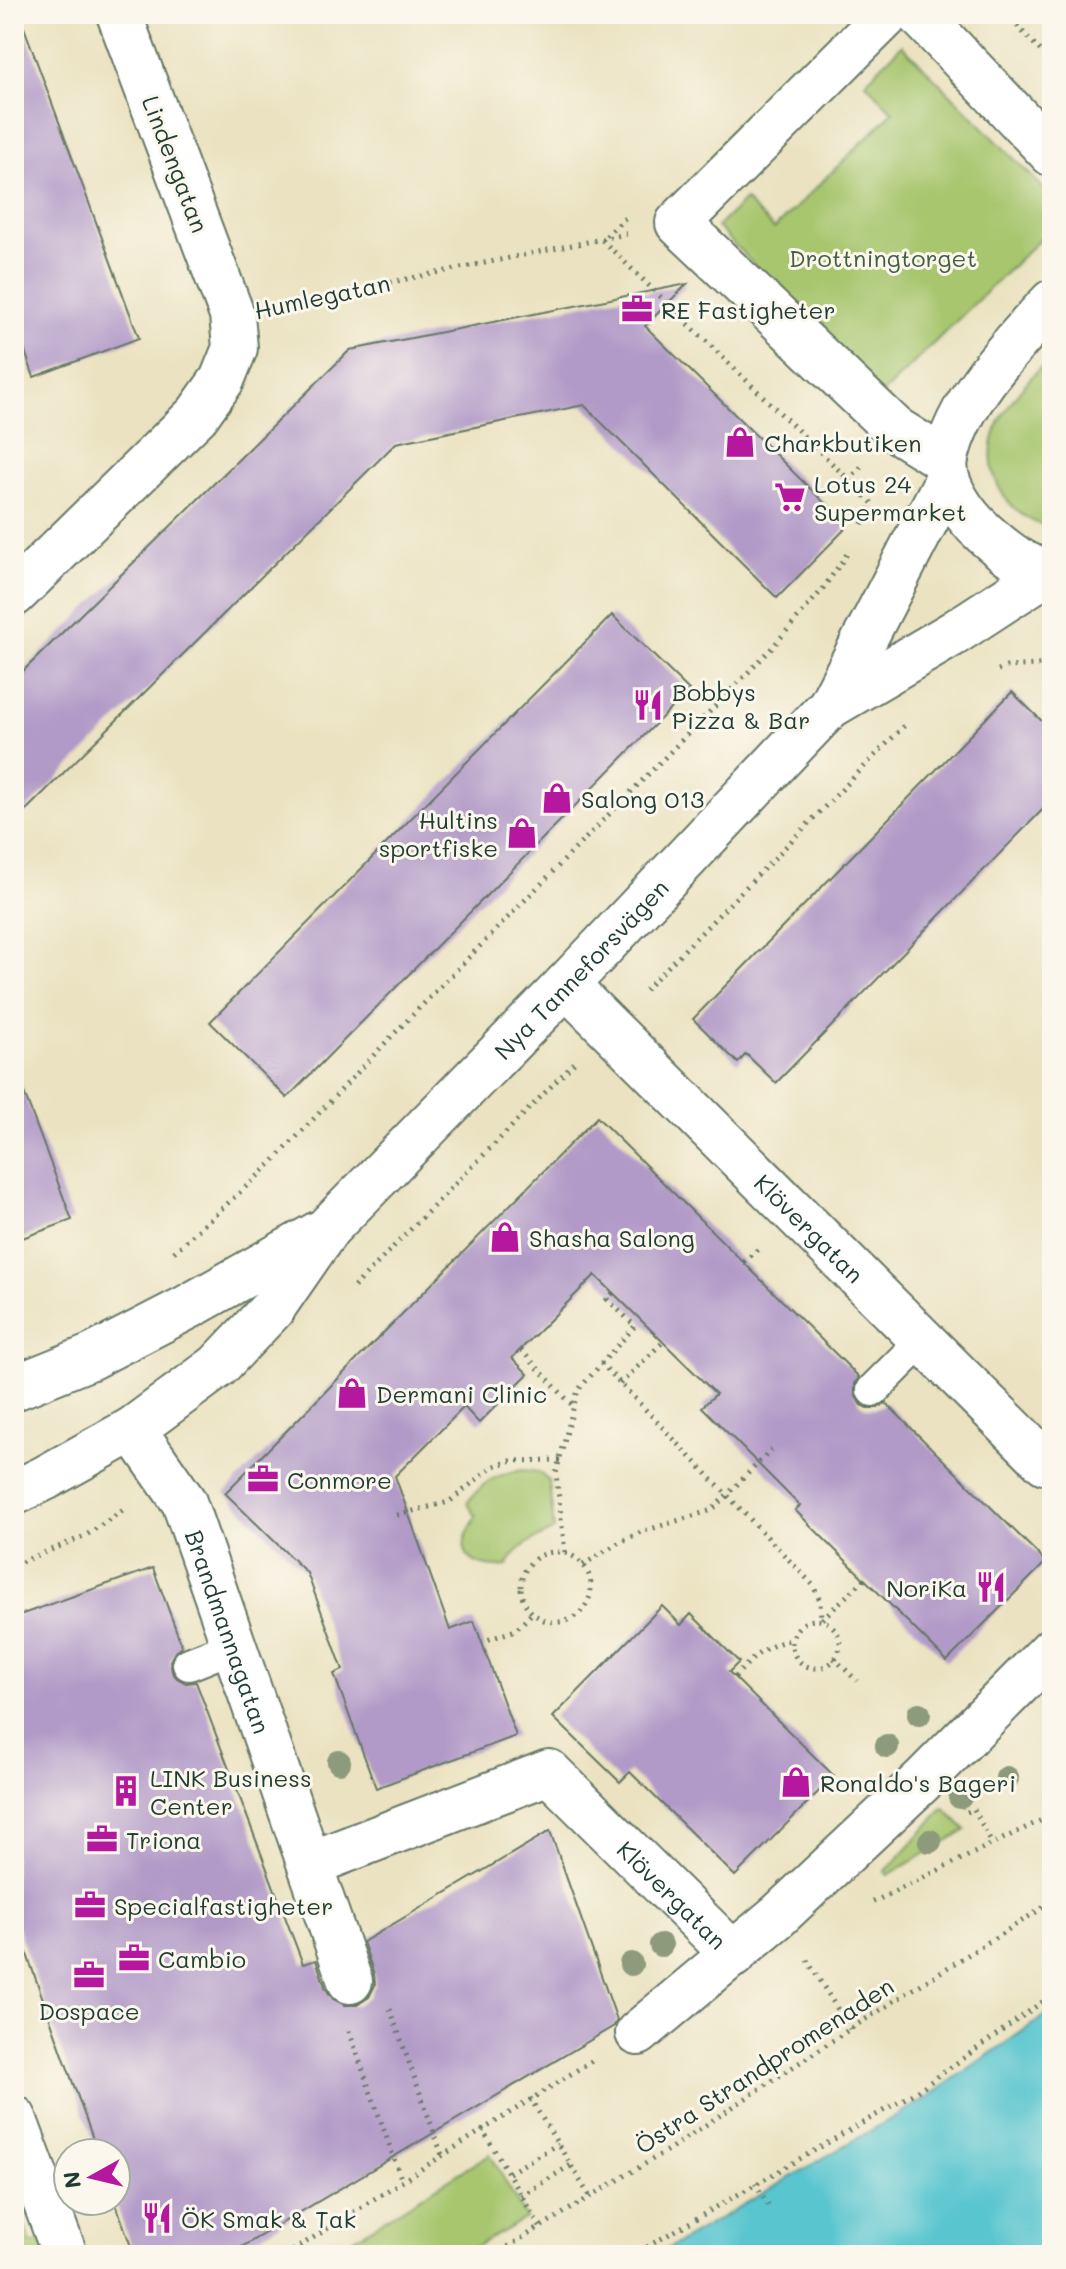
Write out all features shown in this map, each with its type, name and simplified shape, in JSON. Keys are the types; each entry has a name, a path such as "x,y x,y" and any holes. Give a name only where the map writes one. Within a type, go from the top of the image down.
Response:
{"street":[{"name":"Lindengatan","path":"119,14 232,315"},
{"path":"888,14 678,223 895,429 946,470 971,521 1000,547 1049,573"},
{"path":"919,14 1052,154"},
{"name":"Nya Tanneforsvägen","path":"830,706 946,470 961,417 998,361 1052,302"},
{"name":"Humlegatan","path":"14,594 197,415 222,380 235,348 232,315"},
{"name":"Nya Tanneforsvägen","path":"14,1493 133,1429 218,1366 272,1309 328,1228 566,985 830,706 1049,573"},
{"name":"Klövergatan","path":"566,985 1049,1466"},
{"name":"Nya Tanneforsvägen","path":"14,1388 91,1357 188,1307 328,1228"},
{"name":"Brandmannagatan","path":"133,1429 184,1502 350,1981"},
{"name":"Klövergatan","path":"310,1864 549,1772 734,1955 925,1778 1052,1650"},
{"path":"638,2033 734,1955"},
{"path":"14,2118 65,2255"}],"lane":[{"path":"873,1390 924,1339"},
{"path":"189,1664 234,1646"}],"path":[{"path":"1006,14 1052,63"},
{"name":"Humlegatan","path":"232,315 678,223"},
{"path":"602,240 849,480"},
{"path":"861,526 872,503"},
{"path":"172,1254 272,1163 390,1038 770,650 822,590 850,549"},
{"path":"993,672 1006,667 1052,664"},
{"path":"609,1027 908,722"},
{"path":"565,1552 556,1473 573,1406 578,1390 635,1326 607,1299 613,1293"},
{"path":"620,1384 663,1342"},
{"path":"521,1350 573,1406"},
{"path":"601,1363 813,1585 820,1601 821,1620"},
{"path":"583,1565 641,1532 712,1510 772,1449"},
{"path":"397,1515 449,1502 492,1467 510,1461 560,1460"},
{"path":"548,1552 565,1552 580,1559 583,1565 589,1573 592,1590 587,1605 575,1617 561,1622 546,1621 532,1613 524,1601 521,1586 524,1571 534,1558 548,1552"},
{"path":"821,1620 865,1579"},
{"path":"481,1642 516,1630 532,1613"},
{"path":"821,1620 833,1626 840,1638 839,1652 830,1664 817,1668 806,1665 793,1650 793,1639 798,1628 808,1621 821,1620"},
{"path":"735,1677 756,1654 772,1644 793,1639"},
{"path":"834,1658 857,1681"},
{"path":"869,1903 1052,1815"},
{"path":"981,1823 992,1844"},
{"name":"Östra Strandpromenaden","path":"494,2255 668,2150 850,2029 1052,1902"},
{"path":"806,1958 850,2029"},
{"path":"402,2181 339,2002 350,1981 369,1992 382,1988 442,2155"},
{"path":"633,2255 916,2092 1052,1995"},
{"path":"286,2255 530,2098 638,2033"},
{"path":"530,2098 590,2197"},
{"path":"482,2129 540,2227"},
{"path":"509,2173 558,2144"},
{"path":"521,2196 571,2165"},
{"path":"755,2183 771,2210"}],"green space":[{"name":"Drottningtorget","path":"902,45 1052,197 1052,227 882,394 717,227 745,200 774,229 893,112 865,82"},
{"path":"1052,355 1052,528 1021,514 1009,502 1000,489 991,457 993,440 1004,413"},
{"path":"522,1470 539,1472 549,1482 554,1530 522,1547 507,1566 492,1567 472,1560 467,1555 465,1540 476,1516 467,1503 490,1480"},
{"path":"944,1808 966,1830 888,1875 885,1872"},
{"path":"490,2154 526,2218 461,2255 327,2255"},
{"path":"14,2196 31,2244 41,2241 46,2255 14,2255"}],"water":[{"path":"1052,2011 1052,2255 657,2255 923,2100"}],"building":[{"path":"14,14 19,14 139,338 34,377 14,320"},
{"path":"687,284 645,326 848,526 777,598 584,405 396,443 14,822 14,680 350,350"},
{"path":"612,615 689,690 287,1098 210,1022"},
{"path":"1012,692 1052,731 1052,800 776,1083 746,1054 738,1063 693,1019"},
{"path":"14,1077 18,1077 72,1220 14,1241"},
{"path":"597,1117 859,1377 855,1394 860,1404 877,1408 886,1403 1046,1562 947,1661 795,1510 800,1506 702,1407 716,1394 595,1275 512,1358 528,1374 479,1423 464,1407 395,1476 450,1630 474,1621 516,1736 376,1788 334,1674 343,1670 307,1573 225,1493"},
{"name":"LINK Business Center","path":"153,1568 182,1646 170,1661 172,1672 186,1683 196,1682 303,1964 316,1960 326,1989 333,1999 345,2005 357,2005 369,1997 375,1985 374,1974 363,1942 550,1831 617,2020 614,2026 228,2255 134,2255 121,2217 132,2217 132,2137 92,2137 14,1918 14,1617"},
{"path":"662,1606 681,1625 691,1614 739,1662 729,1672 834,1776 735,1876 630,1772 620,1782 553,1717"}],"place":[{"name":"RE Fastigheter","path":"637,309"},
{"name":"Charkbutiken","path":"740,442"},
{"name":"Lotus 24 Supermarket","path":"790,497"},
{"name":"Bobbys Pizza & Bar","path":"648,705"},
{"name":"Salong 013","path":"557,798"},
{"name":"Hultins sportfiske","path":"522,833"},
{"name":"Shasha Salong","path":"505,1237"},
{"name":"Dermani Clinic","path":"352,1393"},
{"name":"Conmore","path":"263,1479"},
{"name":"NoriKa","path":"991,1587"},
{"name":"Ronaldo's Bageri","path":"796,1782"},
{"name":"LINK Business Center","path":"126,1791"},
{"name":"Triona","path":"102,1839"},
{"name":"Specialfastigheter","path":"90,1905"},
{"name":"Cambio","path":"134,1958"},
{"name":"Dospace","path":"89,1975"},
{"name":"ÖK Smak & Tak","path":"157,2218"}]}
